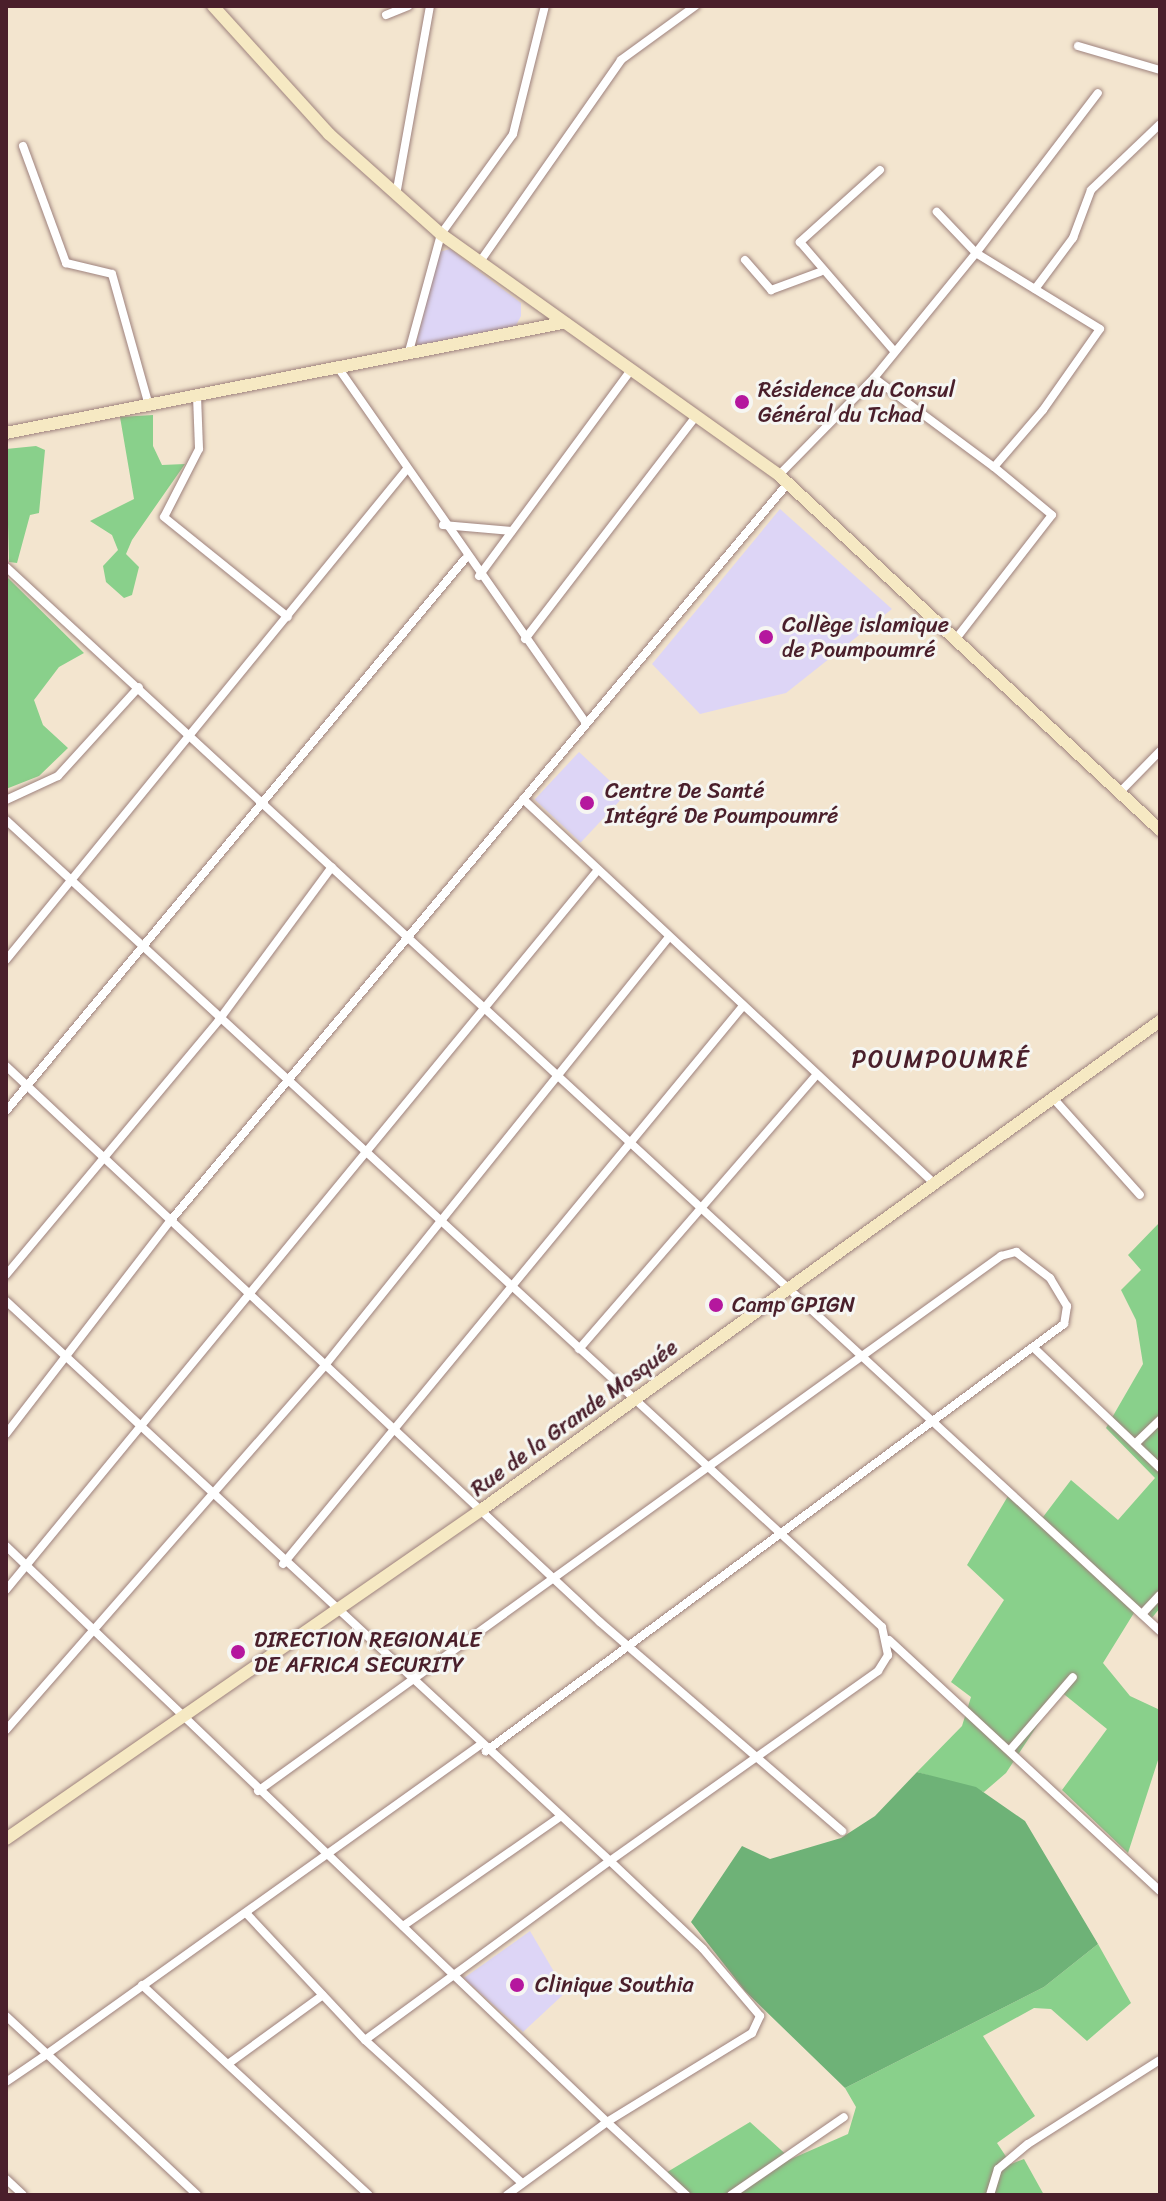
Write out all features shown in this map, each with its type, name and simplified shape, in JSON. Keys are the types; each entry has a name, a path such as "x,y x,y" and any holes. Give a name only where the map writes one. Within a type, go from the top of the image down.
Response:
{"street":[{"path":"213,6 329,134 396,195 479,263 784,479 1160,830"},
{"path":"386,15 408,6"},
{"path":"396,195 429,9 440,6"},
{"path":"408,355 441,234 513,134 545,6"},
{"path":"479,263 621,60 695,6"},
{"path":"1078,46 1160,70"},
{"path":"6,1434 171,1220 586,723 784,479 874,378 976,253 1098,93"},
{"path":"1035,289 1073,238 1091,190 1160,124"},
{"path":"23,146 66,263 112,274 149,406"},
{"path":"880,170 803,233 802,248 820,272 846,288 894,351"},
{"path":"937,212 976,253 1100,329 994,467"},
{"path":"745,260 771,290 820,272"},
{"path":"6,433 562,323"},
{"path":"339,369 465,559 586,723"},
{"path":"479,576 630,371"},
{"path":"874,378 994,467 1052,515 955,640"},
{"path":"197,396 199,449 164,517 288,617"},
{"path":"525,639 696,416"},
{"path":"6,960 71,878 193,736 406,470"},
{"path":"443,525 512,531"},
{"path":"6,1111 139,946 465,559"},
{"path":"6,567 193,736 696,1210 1160,1631"},
{"path":"6,800 58,776 139,687"},
{"path":"1120,792 1160,751"},
{"path":"523,799 935,1184"},
{"path":"6,820 219,1020 778,1532 889,1640 1160,1891"},
{"path":"6,1275 219,1020 332,867"},
{"path":"6,1590 597,871"},
{"path":"6,1730 326,1364 437,1220 557,1080 669,937"},
{"path":"283,1564 509,1285 630,1147 743,1006"},
{"name":"Rue de la Grande Mosquée","path":"9,1832 336,1613 1160,1021"},
{"path":"6,1066 484,1508 553,1577 842,1831"},
{"path":"579,1349 696,1210 816,1075"},
{"path":"1053,1098 1140,1195"},
{"path":"6,2082 324,1855 483,1748 1034,1348 1064,1324 1067,1306 1050,1278 1016,1252 705,1465 258,1791"},
{"path":"6,1301 409,1682 610,1861 703,1949 760,2016 752,2033 607,2122 507,2195"},
{"path":"1034,1348 1160,1468"},
{"path":"1135,1444 1160,1420"},
{"path":"6,1546 96,1629 324,1855 686,2195"},
{"path":"1142,1614 1160,1595"},
{"path":"365,2040 878,1671 889,1640"},
{"path":"1010,1750 1073,1677"},
{"path":"403,1926 560,1817"},
{"path":"246,1913 365,2040 522,2183"},
{"path":"142,1985 369,2195"},
{"path":"228,2064 323,1995"},
{"path":"6,2016 197,2195"},
{"path":"990,2195 998,2169 1028,2144 1160,2060"},
{"path":"731,2195 844,2117"},
{"path":"6,2179 23,2195"}],"shaded area":[{"path":"450,249 521,303 521,316 515,327 415,348 439,252"},
{"name":"Collège islamique de Poumpoumré","path":"780,509 892,609 786,693 700,714 652,664"},
{"path":"579,752 625,795 581,843 535,800"},
{"name":"Clinique Southia","path":"530,1931 566,1992 523,2032 464,1978"}],"green space":[{"path":"153,415 153,446 162,465 185,464 132,540 126,554 139,567 132,595 124,598 106,582 103,566 118,550 112,535 90,521 134,499 120,417"},
{"path":"36,446 45,450 39,513 30,515 17,563 9,562 6,449"},
{"path":"6,576 84,653 59,667 34,700 43,725 68,748 39,776 6,789"},
{"path":"1160,1222 1160,1608 1151,1619 1137,1608 1103,1663 1130,1696 1160,1710 1160,1754 1128,1853 1062,1790 1107,1729 1060,1691 1006,1773 984,1792 917,1772 962,1726 971,1697 951,1682 1004,1600 967,1565 1011,1491 1043,1517 1071,1480 1118,1520 1155,1478 1106,1428 1143,1364 1136,1320 1121,1290 1141,1270 1128,1255"},
{"path":"917,1772 976,1787 1025,1821 1098,1944 1044,1987 845,2088 745,1991 691,1922 742,1846 770,1859 841,1838 875,1816"},
{"path":"1098,1944 1131,2003 1087,2041 1051,2009 1034,2008 983,2036 1035,2116 997,2143 1011,2164 1024,2159 1044,2195 688,2195 664,2174 750,2122 791,2159 848,2134 856,2107 845,2088 1044,1987"}],"place":[{"name":"Résidence du Consul Général du Tchad","path":"742,402"},
{"name":"Collège islamique de Poumpoumré","path":"766,637"},
{"name":"Centre De Santé Intégré De Poumpoumré","path":"587,803"},
{"name":"Camp GPIGN","path":"716,1305"},
{"name":"DIRECTION REGIONALE DE AFRICA SECURITY","path":"238,1652"},
{"name":"Clinique Southia","path":"517,1985"}],"district":[{"name":"POUMPOUMRÉ","path":"941,1060"}]}
